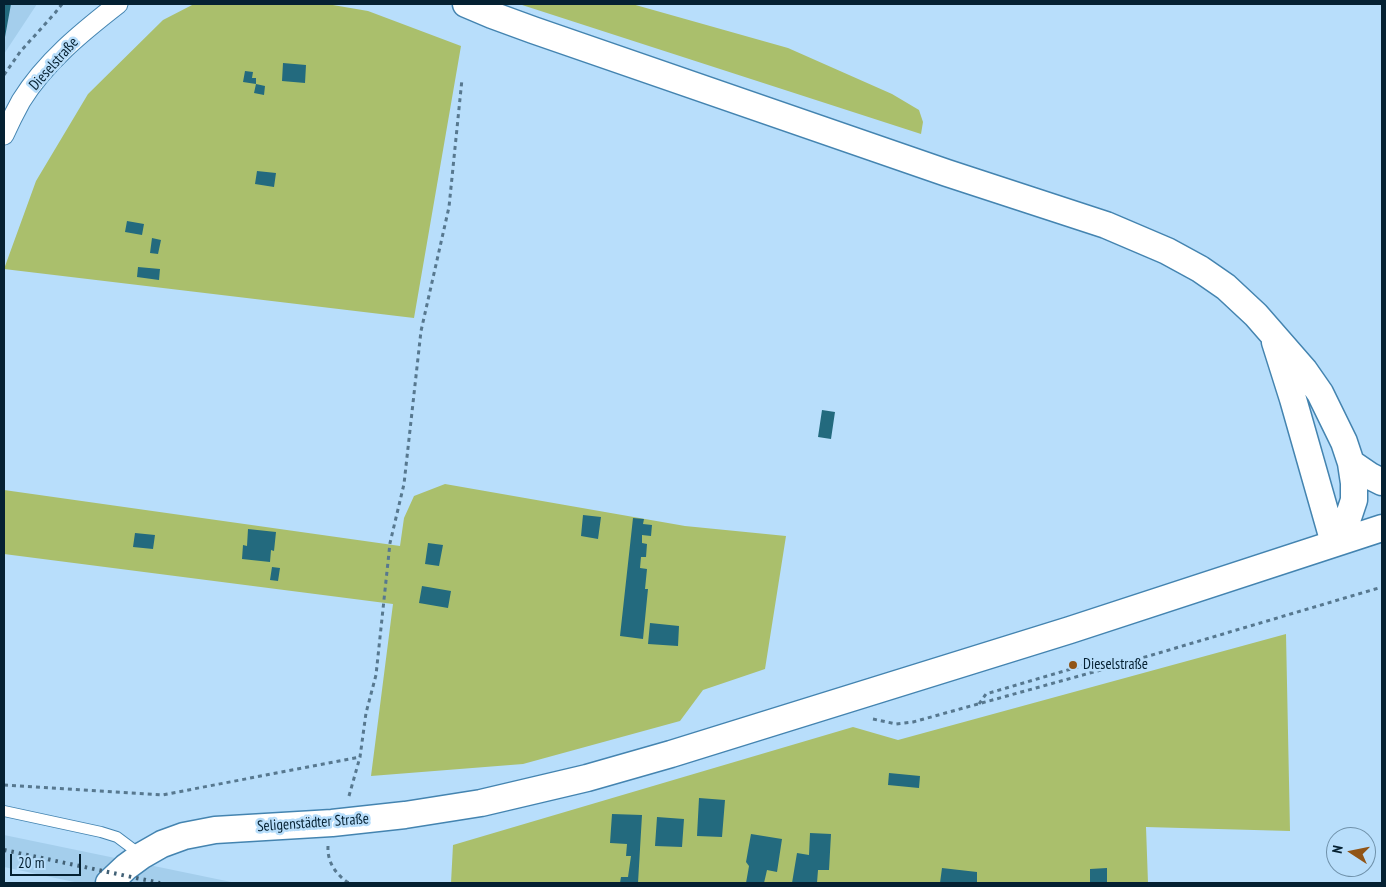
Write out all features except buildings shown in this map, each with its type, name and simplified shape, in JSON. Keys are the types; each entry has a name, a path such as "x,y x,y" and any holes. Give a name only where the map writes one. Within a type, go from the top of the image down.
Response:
{"main road":[{"path":"466,4 533,30 1114,229 1167,250 1200,269 1226,287 1256,315 1304,370 1320,393 1344,442 1351,463 1354,500 1349,515 1334,543"},
{"path":"1272,333 1296,407 1334,543"},
{"path":"1351,463 1382,482"},
{"name":"Seligenstädter Straße","path":"109,883 126,867 142,856 162,844 184,836 215,830 332,823 444,810 481,804 588,778 1043,638 1382,528"}],"street":[{"name":"Dieselstraße","path":"4,136 22,101 44,70 84,30 118,4"}],"lane":[{"path":"4,811 117,837 142,856"}],"path":[{"path":"4,75 20,52 62,4"},
{"path":"349,883 342,879 332,867 328,854 328,843 332,823 350,794 360,757 366,713 376,675 390,543 404,484 421,331 449,207 462,79"},
{"path":"978,705 986,694 1088,664 1108,668"},
{"path":"4,785 162,795 360,757"}],"shaded area":[{"path":"4,4 37,4 4,54"},
{"path":"4,835 236,883 79,883 4,867"}],"green space":[{"path":"194,4 327,4 368,11 461,46 414,318 4,269 36,181 88,94 163,20"},
{"path":"519,4 632,4 788,48 892,94 919,110 923,122 921,134"},
{"path":"445,484 685,526 786,536 765,669 703,690 680,721 523,764 371,776 393,604 4,554 4,490 400,546 404,518 414,496"},
{"path":"1286,634 1290,831 1146,827 1148,883 451,883 453,845 853,727 898,740"}],"railway":[{"path":"4,850 160,883"}],"place":[{"name":"Dieselstraße","path":"1073,665"}]}
